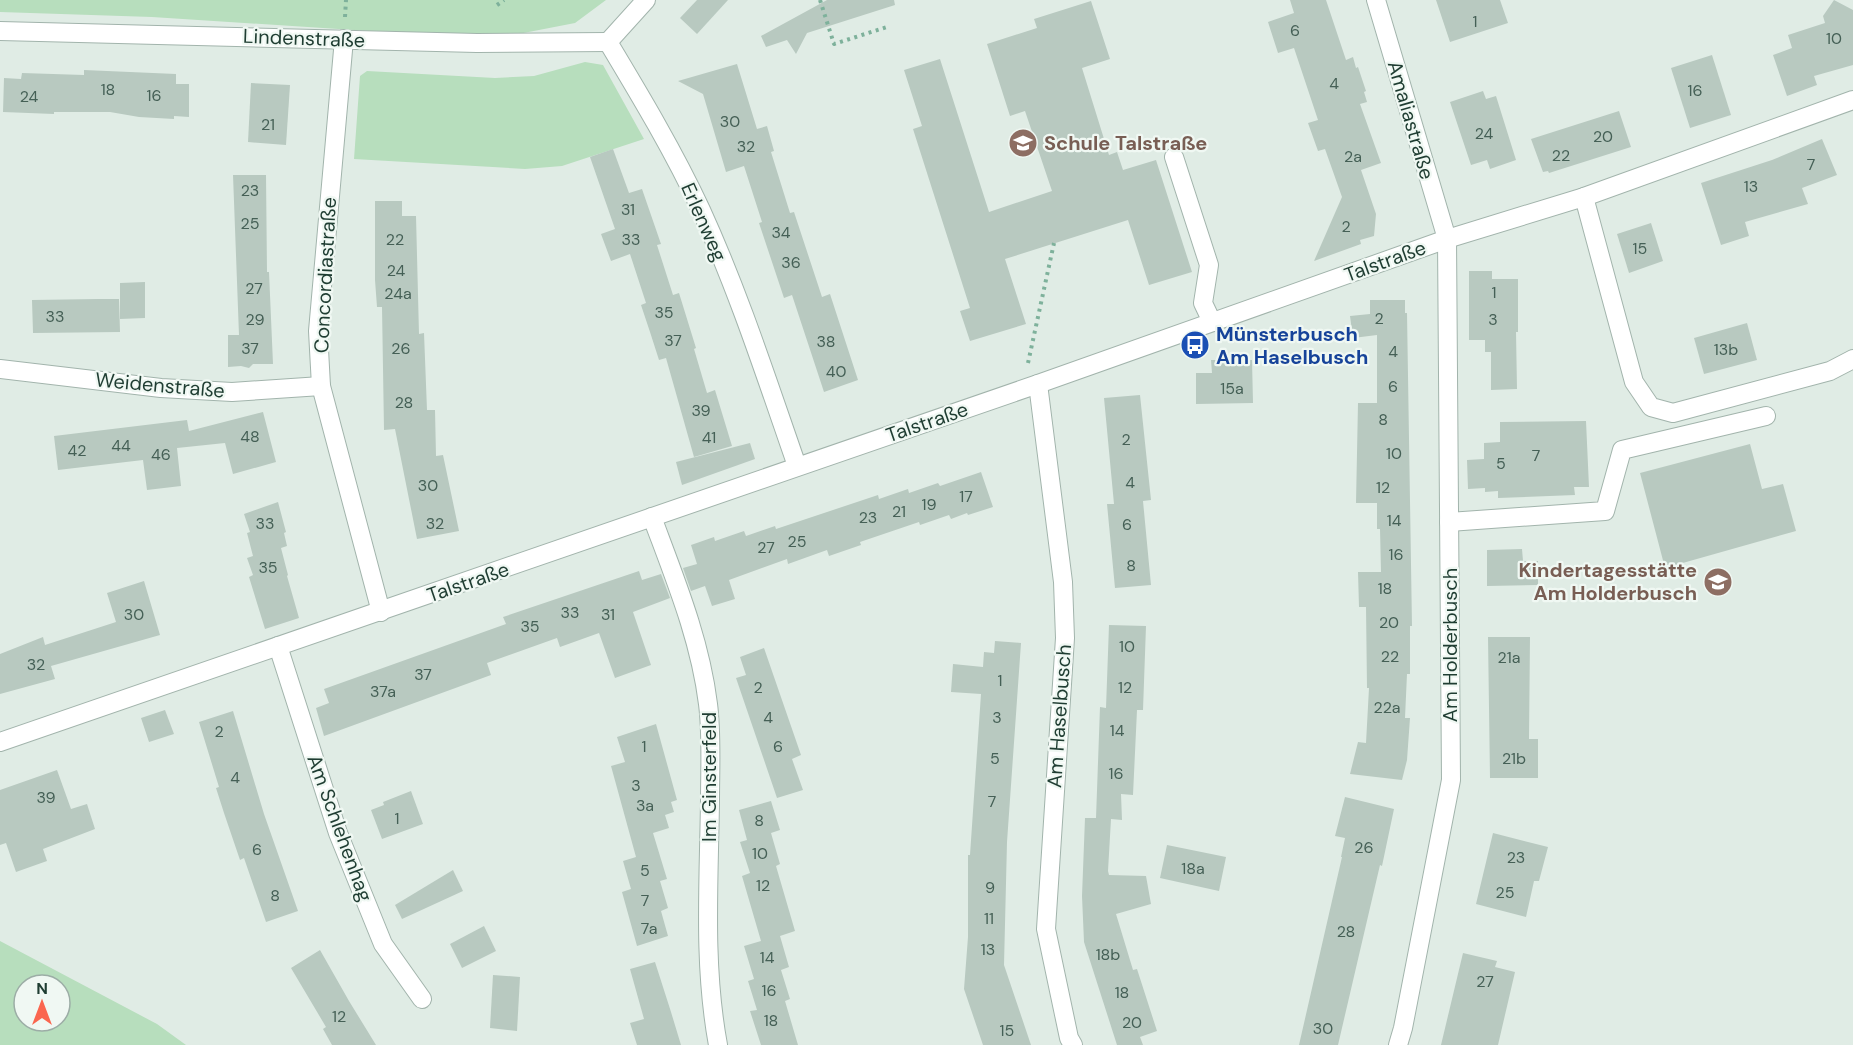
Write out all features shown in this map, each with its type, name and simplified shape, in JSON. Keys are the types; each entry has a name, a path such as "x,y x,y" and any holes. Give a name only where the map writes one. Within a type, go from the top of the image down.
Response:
{"street":[{"path":"609,42 646,0"},
{"name":"Amaliastraße","path":"1376,0 1446,239"},
{"name":"Lindenstraße","path":"0,31 477,43 609,42"},
{"name":"Concordiastraße","path":"344,39 318,331 321,386 381,612"},
{"name":"Erlenweg","path":"609,42 662,132 701,211 743,314 797,466"},
{"name":"Talstraße","path":"0,742 1038,384 1446,239 1584,197 1853,100"},
{"path":"1174,157 1209,265 1203,303 1212,322"},
{"path":"1584,197 1634,382 1652,407 1673,413 1830,371 1853,359"},
{"name":"Am Holderbusch","path":"1398,1045 1451,780 1446,239"},
{"name":"Weidenstraße","path":"0,369 161,388 232,392 321,386"},
{"name":"Am Haselbusch","path":"1038,384 1063,582 1065,638 1046,929 1069,1038 1073,1045"},
{"path":"1449,522 1605,511 1622,450 1766,416"},
{"name":"Im Ginsterfeld","path":"652,517 688,615 699,652 709,706 711,764 707,959 718,1045"},
{"name":"Am Schlehenhag","path":"278,646 338,833 383,944 422,999"}],"path":[{"path":"497,0 497,4 504,0"},
{"path":"820,0 834,45 890,26"},
{"path":"1038,384 1027,366 1054,243"}],"green space":[{"path":"0,0 606,0 575,23 492,39 152,17 0,12"},
{"path":"585,62 603,65 644,139 562,166 525,169 354,159 360,76 367,71 495,78 534,76"},
{"path":"0,941 61,973 12,973 12,1033 72,1033 72,979 157,1024 186,1045 0,1045"}],"building":[{"path":"697,0 728,0 697,34 680,18"},
{"path":"827,0 894,0 895,5 807,33 796,54 787,40 766,47 761,36"},
{"path":"1290,0 1326,0 1346,60 1353,57 1356,68 1358,67 1367,102 1360,104 1381,163 1361,170 1376,214 1374,236 1360,240 1361,244 1314,261 1342,197 1325,149 1318,151 1308,123 1318,120 1294,48 1278,53 1268,22 1294,13"},
{"path":"1436,0 1500,0 1508,23 1450,42"},
{"path":"1834,0 1853,10 1853,65 1814,76 1817,85 1787,96 1773,55 1792,48 1788,35 1825,23 1823,16"},
{"path":"1091,1 1110,59 1082,68 1109,155 1117,152 1123,170 1156,160 1192,272 1149,285 1128,220 1005,259 1026,324 970,341 960,311 970,308 913,129 922,126 904,70 940,59 989,212 1052,191 1025,111 1010,116 987,44 1037,28 1034,19"},
{"path":"1712,55 1731,115 1690,128 1671,68"},
{"path":"737,64 757,129 767,126 774,151 771,152 790,213 794,212 822,297 830,294 858,380 824,392 792,295 784,298 759,223 762,222 744,166 726,172 703,94 678,81"},
{"path":"84,70 176,74 176,84 189,84 189,117 174,116 174,119 139,117 110,112 54,112 54,114 3,112 4,78 21,79 22,73 84,75"},
{"path":"251,83 290,85 286,145 248,142"},
{"path":"1483,91 1486,99 1496,96 1516,160 1490,169 1487,160 1471,165 1450,102"},
{"path":"1619,111 1631,147 1549,173 1548,171 1543,172 1531,139"},
{"path":"1822,139 1837,175 1802,188 1808,204 1745,222 1749,236 1721,245 1701,183 1772,160"},
{"path":"613,149 629,193 642,189 661,244 657,245 673,295 679,293 707,393 715,390 732,446 694,457 666,358 659,360 641,305 646,303 630,254 611,261 601,234 615,229 590,157"},
{"path":"233,175 266,175 267,272 269,272 273,364 253,364 249,368 228,367 228,335 239,335"},
{"path":"375,201 402,201 402,216 416,216 419,334 424,333 427,410 435,410 436,456 443,455 459,531 417,539 395,429 384,430 382,307 377,307 375,280"},
{"path":"1651,223 1663,261 1629,273 1617,234"},
{"path":"1469,271 1492,271 1492,279 1518,279 1517,389 1491,390 1491,352 1485,352 1485,340 1469,340"},
{"path":"145,282 145,318 120,319 120,283"},
{"path":"119,299 120,332 33,333 32,300"},
{"path":"1370,300 1405,300 1405,313 1407,313 1412,626 1410,626 1410,674 1407,674 1405,718 1410,718 1407,760 1402,780 1350,774 1358,742 1366,743 1369,688 1367,688 1366,607 1359,607 1358,572 1381,572 1377,503 1356,503 1358,403 1377,403 1377,335 1353,338 1350,316 1370,314"},
{"path":"1747,323 1757,360 1704,374 1694,338"},
{"path":"1211,360 1252,360 1253,403 1196,404 1196,373 1212,373"},
{"path":"1140,395 1151,500 1143,501 1151,585 1115,588 1107,504 1114,504 1104,398"},
{"path":"263,412 276,462 233,474 225,443 177,448 181,486 147,490 143,460 58,470 54,436 187,420 189,431"},
{"path":"1586,421 1589,487 1574,487 1575,495 1498,498 1498,491 1485,492 1485,488 1468,489 1467,460 1484,459 1484,443 1500,442 1500,422"},
{"path":"750,443 755,459 682,485 676,462"},
{"path":"1750,444 1762,489 1783,484 1796,531 1665,568 1640,473"},
{"path":"981,472 993,507 951,519 949,515 920,525 919,522 860,542 861,545 829,556 827,550 788,564 787,559 729,580 735,599 712,606 705,586 691,591 683,568 697,564 691,545 714,537 715,541 744,531 746,536 775,526 776,529 878,495 879,499 908,489 909,493 938,483 940,486"},
{"path":"278,502 286,532 284,533 287,546 281,548 299,618 265,629 249,577 253,575 247,558 253,556 247,533 250,532 244,514"},
{"path":"1522,549 1523,561 1538,561 1538,585 1487,586 1487,550"},
{"path":"639,571 642,580 661,574 670,598 633,612 651,665 615,678 599,633 560,647 557,638 487,663 491,675 324,736 316,708 329,703 324,689 506,624 503,617"},
{"path":"144,581 160,635 51,666 55,679 0,694 0,654 43,637 45,645 116,622 107,593"},
{"path":"1109,625 1146,626 1143,710 1137,710 1133,795 1121,794 1122,820 1111,819 1108,871 1109,875 1146,876 1151,904 1116,914 1133,970 1137,969 1157,1031 1140,1037 1143,1045 1117,1045 1084,942 1082,896 1085,818 1096,818 1100,707 1106,708"},
{"path":"1488,637 1530,637 1529,739 1538,739 1538,778 1490,778"},
{"path":"995,641 1021,643 1007,842 1004,965 1031,1045 983,1045 964,989 968,937 968,855 970,855 981,694 951,692 953,664 983,667 984,652 994,653"},
{"path":"764,648 801,755 792,759 803,790 777,798 736,678 746,675 740,657"},
{"path":"165,710 174,734 149,742 141,718"},
{"path":"233,711 264,814 298,911 266,922 244,858 240,860 224,813 216,788 219,787 199,722"},
{"path":"656,724 677,800 671,802 674,812 665,815 669,828 653,833 667,879 660,881 668,908 661,911 668,936 637,946 622,892 631,889 623,861 636,857 611,766 625,762 617,737"},
{"path":"57,770 71,809 87,804 95,829 43,849 47,861 16,872 6,843 0,845 0,790"},
{"path":"411,791 423,824 382,839 371,810 384,805 383,802"},
{"path":"1345,797 1394,809 1338,1045 1299,1045 1342,857 1345,838 1335,836"},
{"path":"771,801 780,830 771,833 780,864 776,866 795,931 780,936 789,967 781,970 790,999 785,1001 798,1045 761,1045 750,1011 757,1010 748,981 754,979 744,946 761,941 742,876 750,873 740,842 747,840 739,810"},
{"path":"1493,833 1548,847 1539,881 1534,881 1526,917 1476,904"},
{"path":"1167,845 1226,857 1219,891 1160,878"},
{"path":"453,870 463,891 402,919 395,905"},
{"path":"484,926 496,951 462,968 450,944"},
{"path":"320,950 376,1045 332,1045 323,1029 326,1027 291,968"},
{"path":"1463,953 1497,961 1495,967 1515,972 1498,1045 1441,1045"},
{"path":"655,962 681,1045 637,1045 630,1023 644,1019 630,969"},
{"path":"493,975 520,977 517,1031 490,1028"}],"place":[{"name":"Schule Talstraße","path":"1023,143"},
{"name":"Münsterbusch Am Haselbusch","path":"1195,345"},
{"name":"Kindertagesstätte Am Holderbusch","path":"1718,582"}]}
